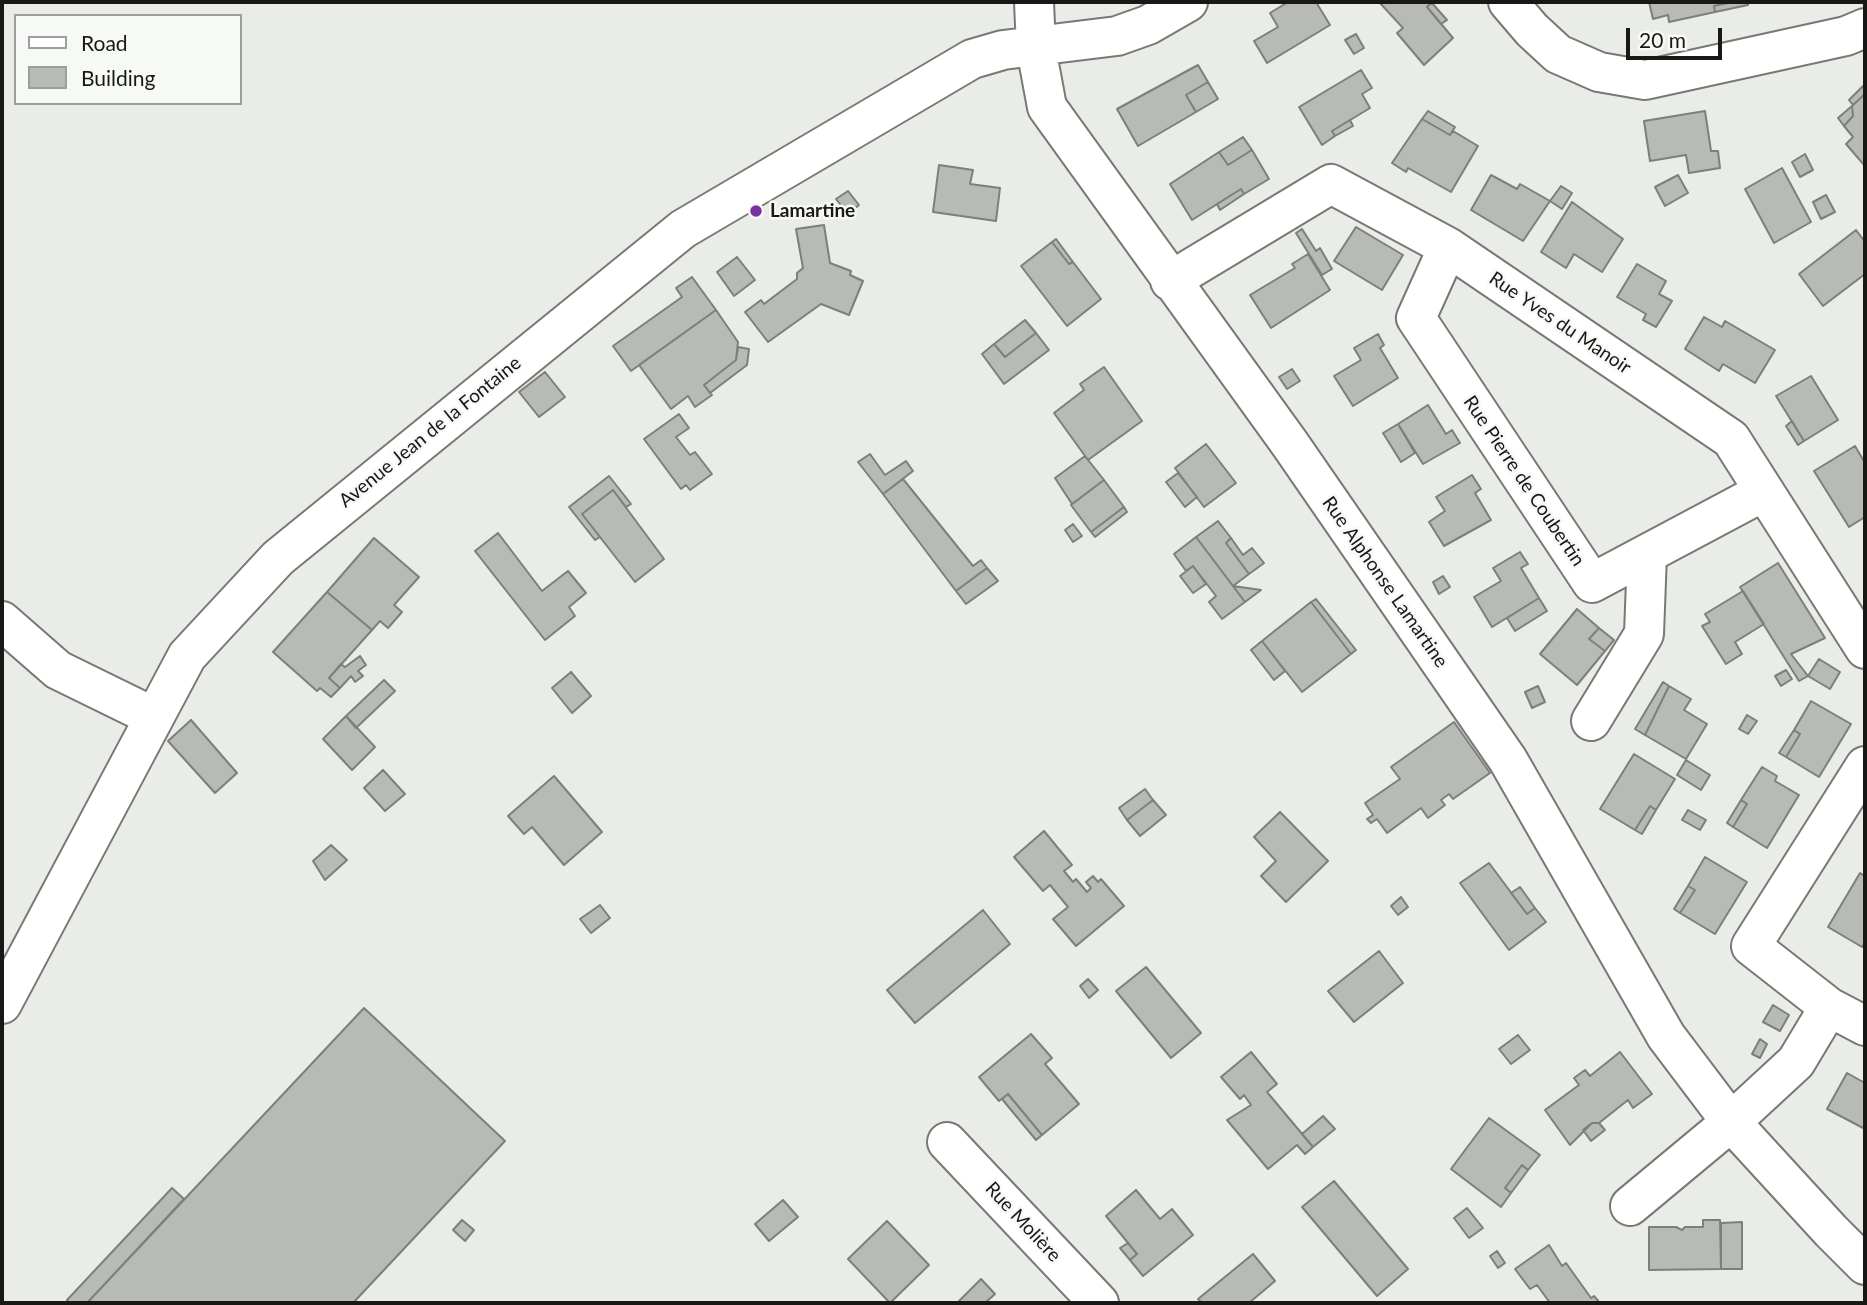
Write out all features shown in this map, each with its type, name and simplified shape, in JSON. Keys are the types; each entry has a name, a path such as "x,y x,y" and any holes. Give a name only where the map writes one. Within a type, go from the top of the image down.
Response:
{"street":[{"name":"Rue Alphonse Lamartine","path":"1034,2 1037,48 1046,107 1290,444 1508,760 1666,1037 1731,1122 1865,1265"},
{"name":"Avenue Jean de la Fontaine","path":"2,1004 152,716 187,656 278,558 682,229 972,59 1003,50 1037,48 1116,36 1148,25 1188,2"},
{"path":"1508,2 1532,30 1558,54 1598,72 1645,80 1846,36 1865,28"},
{"name":"Rue Yves du Manoir","path":"1170,281 1331,184 1448,247 1731,439 1865,649"},
{"name":"Rue Pierre de Coubertin","path":"1448,247 1416,318 1592,583 1763,492"},
{"path":"1591,721 1644,634 1647,554"},
{"path":"2,621 58,670 152,716"},
{"path":"1865,766 1751,946 1829,1007 1865,1026"},
{"path":"1630,1206 1731,1122 1796,1062 1829,1007"},
{"name":"Rue Molière","path":"947,1142 1099,1303"}],"building":[{"path":"1288,2 1316,2 1330,25 1267,63 1254,41 1278,27 1270,13"},
{"path":"1379,2 1432,2 1427,7 1453,38 1424,65 1397,33 1403,28"},
{"path":"1649,2 1733,2 1714,6 1715,12 1669,22 1668,15 1653,19"},
{"path":"1748,2 1748,5 1715,12 1714,6"},
{"path":"1432,3 1447,20 1441,24 1427,7"},
{"path":"1356,34 1364,48 1354,54 1345,40"},
{"path":"1198,65 1208,82 1186,95 1196,112 1138,146 1117,109"},
{"path":"1361,70 1372,88 1362,94 1370,108 1332,131 1335,136 1322,145 1299,107"},
{"path":"1208,82 1218,99 1196,112 1186,95"},
{"path":"1863,86 1865,94 1853,105 1849,100"},
{"path":"1865,94 1865,166 1846,144 1853,137 1844,126 1853,116 1852,106"},
{"path":"1852,106 1853,116 1844,126 1838,118"},
{"path":"1428,111 1455,127 1450,135 1422,119"},
{"path":"1705,111 1711,151 1718,151 1720,168 1689,173 1686,155 1650,161 1644,121"},
{"path":"1422,119 1450,135 1453,131 1478,146 1451,192 1408,168 1406,172 1392,163"},
{"path":"1350,120 1353,126 1335,136 1332,131"},
{"path":"1243,137 1252,150 1228,165 1219,152"},
{"path":"1252,150 1269,179 1244,194 1241,189 1192,220 1170,184 1219,152 1228,165"},
{"path":"1805,154 1813,170 1800,177 1792,162"},
{"path":"939,165 973,170 970,184 1000,188 996,221 933,212"},
{"path":"1782,168 1811,222 1774,243 1745,189"},
{"path":"1491,175 1517,189 1520,184 1550,201 1523,241 1471,210"},
{"path":"1678,175 1688,193 1665,206 1655,187"},
{"path":"1561,186 1572,193 1562,209 1550,201"},
{"path":"1241,189 1244,194 1220,210 1217,204"},
{"path":"848,191 859,205 848,214 836,199"},
{"path":"1826,195 1835,212 1821,219 1813,202"},
{"path":"1572,202 1623,239 1602,272 1574,254 1566,268 1541,252"},
{"path":"824,225 830,263 851,271 850,275 863,281 849,315 821,304 768,342 745,312 761,300 764,304 797,279 797,273 803,268 796,229"},
{"path":"1356,227 1403,255 1382,290 1334,261"},
{"path":"1302,229 1316,251 1320,248 1332,269 1322,275 1296,233"},
{"path":"1856,230 1865,242 1865,274 1823,306 1799,274"},
{"path":"1056,239 1073,262 1069,264 1052,242"},
{"path":"1052,242 1069,264 1073,262 1101,299 1067,326 1021,266"},
{"path":"1308,254 1330,290 1271,328 1250,295 1295,268 1292,264"},
{"path":"737,257 755,280 734,296 717,272"},
{"path":"1637,264 1666,281 1659,294 1672,301 1656,327 1643,320 1646,314 1617,297"},
{"path":"692,277 716,310 631,371 613,346 682,297 676,288"},
{"path":"716,310 738,342 736,360 704,385 712,395 695,407 688,396 671,409 639,365"},
{"path":"1704,317 1722,327 1725,321 1775,350 1755,383 1723,364 1719,371 1685,349"},
{"path":"1025,320 1036,333 1005,357 994,344"},
{"path":"1036,333 1049,350 1004,384 982,354 994,344 1005,357"},
{"path":"1378,334 1384,345 1380,348 1398,378 1353,406 1334,376 1361,360 1354,348"},
{"path":"738,347 749,349 747,365 710,393 704,385 736,360"},
{"path":"1104,367 1142,421 1088,460 1054,413 1084,390 1080,384"},
{"path":"1292,369 1300,381 1287,389 1279,377"},
{"path":"545,372 565,397 539,417 519,392"},
{"path":"1811,376 1838,420 1804,441 1776,396"},
{"path":"1428,405 1446,434 1452,430 1460,443 1423,464 1398,424"},
{"path":"679,414 689,428 676,437 690,455 695,452 712,474 690,490 686,485 681,489 644,439"},
{"path":"1792,421 1804,441 1798,445 1786,426"},
{"path":"1398,424 1415,453 1401,462 1383,433"},
{"path":"1206,444 1236,483 1204,507 1175,468"},
{"path":"1855,446 1865,463 1865,517 1849,527 1814,471"},
{"path":"870,454 885,475 906,461 913,471 883,494 858,462"},
{"path":"1085,456 1104,480 1072,504 1055,478"},
{"path":"1178,473 1197,497 1185,507 1166,482"},
{"path":"1472,475 1481,489 1475,493 1491,520 1444,546 1429,522 1445,511 1436,497"},
{"path":"609,476 631,504 626,507 613,490 582,514 600,537 595,540 569,507"},
{"path":"903,479 973,566 981,560 987,568 956,591 883,494"},
{"path":"1104,480 1124,507 1091,532 1071,505"},
{"path":"613,490 664,559 635,582 582,514"},
{"path":"1124,507 1127,512 1095,537 1091,532"},
{"path":"1218,521 1231,538 1226,543 1249,574 1233,586 1196,537"},
{"path":"1073,524 1082,536 1073,542 1065,530"},
{"path":"498,533 542,591 568,571 586,593 569,607 575,616 545,640 475,551"},
{"path":"1196,537 1245,602 1222,619 1209,602 1216,596 1193,566 1186,571 1174,554"},
{"path":"374,538 419,577 394,605 402,612 388,628 380,621 372,630 327,592"},
{"path":"1231,538 1243,555 1252,548 1264,563 1249,574 1226,543"},
{"path":"1520,552 1528,564 1521,568 1539,598 1492,627 1474,597 1501,581 1493,568"},
{"path":"1778,563 1825,638 1791,654 1808,676 1799,681 1740,587"},
{"path":"1193,566 1206,584 1193,593 1180,576"},
{"path":"987,568 998,581 966,604 956,591"},
{"path":"1443,576 1450,587 1439,594 1433,582"},
{"path":"1233,586 1261,590 1245,602"},
{"path":"1743,591 1764,624 1735,642 1742,654 1726,664 1702,626 1710,622 1705,614"},
{"path":"327,592 372,630 329,678 340,688 331,697 320,688 317,691 273,652"},
{"path":"1539,598 1547,611 1515,631 1507,618"},
{"path":"1316,599 1356,650 1351,654 1311,602"},
{"path":"1311,602 1351,654 1302,692 1262,641"},
{"path":"1577,609 1599,628 1589,639 1605,651 1577,685 1540,654"},
{"path":"1599,628 1614,640 1605,651 1589,639"},
{"path":"1262,641 1285,671 1274,680 1251,650"},
{"path":"360,656 366,665 358,671 363,676 355,682 351,676 340,688 329,678 341,664 345,667"},
{"path":"1819,659 1840,672 1830,689 1808,676"},
{"path":"1786,670 1792,679 1781,686 1775,676"},
{"path":"571,672 591,696 572,713 552,688"},
{"path":"384,680 395,691 356,728 346,716"},
{"path":"1663,682 1669,686 1645,735 1635,729"},
{"path":"1538,686 1545,702 1532,708 1525,692"},
{"path":"1669,686 1691,699 1684,710 1707,724 1686,759 1645,735"},
{"path":"1811,701 1851,724 1819,777 1786,757 1800,734 1794,730"},
{"path":"1747,715 1757,721 1748,734 1739,729"},
{"path":"346,716 375,747 352,770 323,739"},
{"path":"191,720 237,773 215,793 168,741"},
{"path":"1454,722 1490,773 1453,799 1449,794 1441,800 1445,805 1428,818 1421,808 1387,833 1377,819 1371,823 1367,819 1373,815 1365,803 1400,779 1391,767"},
{"path":"1794,730 1800,734 1786,757 1779,753"},
{"path":"1634,754 1675,779 1656,810 1650,806 1635,830 1600,809"},
{"path":"1686,760 1710,775 1701,790 1677,775"},
{"path":"1762,767 1777,776 1775,781 1799,795 1767,848 1733,827 1747,804 1741,800"},
{"path":"383,770 405,794 385,811 364,788"},
{"path":"554,776 602,832 564,865 532,827 524,834 508,816"},
{"path":"1145,789 1153,800 1127,820 1119,808"},
{"path":"1153,800 1166,815 1140,836 1127,820"},
{"path":"1741,800 1747,804 1733,827 1727,823"},
{"path":"1650,806 1656,810 1642,834 1635,830"},
{"path":"1688,810 1706,820 1700,830 1682,820"},
{"path":"1280,812 1328,861 1286,902 1261,876 1276,861 1254,837"},
{"path":"1044,831 1072,865 1064,871 1073,882 1076,879 1087,892 1091,888 1086,882 1093,876 1098,882 1101,879 1124,906 1076,946 1053,919 1068,907 1050,885 1043,891 1014,857"},
{"path":"331,845 347,860 325,880 313,861"},
{"path":"1705,857 1747,882 1715,934 1680,913 1695,890 1688,886"},
{"path":"1489,863 1527,914 1535,908 1546,922 1509,950 1460,883"},
{"path":"1860,873 1865,876 1865,942 1862,947 1828,927"},
{"path":"1688,886 1695,890 1680,913 1674,909"},
{"path":"1520,887 1535,908 1527,914 1511,893"},
{"path":"1401,897 1408,907 1398,915 1391,906"},
{"path":"600,905 610,918 591,933 580,919"},
{"path":"983,910 1010,944 915,1023 887,990"},
{"path":"1379,951 1403,983 1354,1022 1328,991"},
{"path":"1146,967 1201,1033 1171,1058 1116,991"},
{"path":"1088,979 1098,990 1089,998 1080,986"},
{"path":"1773,1005 1789,1015 1780,1031 1763,1022"},
{"path":"364,1008 505,1141 353,1303 87,1303"},
{"path":"1031,1034 1052,1058 1045,1064 1079,1104 1042,1135 1008,1094 999,1101 979,1077"},
{"path":"1518,1035 1530,1050 1511,1064 1499,1049"},
{"path":"1760,1039 1767,1044 1760,1058 1752,1054"},
{"path":"1251,1052 1277,1084 1267,1092 1313,1147 1305,1154 1297,1145 1268,1169 1227,1120 1251,1105 1244,1095 1240,1099 1221,1077"},
{"path":"1620,1052 1652,1094 1633,1108 1628,1100 1599,1123 1592,1123 1570,1145 1545,1110 1579,1085 1574,1078 1585,1070 1590,1076"},
{"path":"1847,1073 1865,1083 1865,1129 1827,1109"},
{"path":"1008,1094 1042,1135 1036,1140 1002,1099"},
{"path":"1323,1116 1335,1129 1313,1147 1302,1134"},
{"path":"1489,1118 1540,1155 1528,1170 1522,1165 1505,1188 1511,1193 1501,1207 1451,1169"},
{"path":"1592,1123 1599,1123 1605,1130 1591,1141 1583,1130"},
{"path":"1522,1165 1528,1170 1511,1193 1505,1188"},
{"path":"1334,1181 1408,1269 1377,1296 1302,1207"},
{"path":"172,1188 184,1199 87,1303 70,1303 67,1300"},
{"path":"1136,1190 1160,1219 1172,1209 1193,1235 1143,1276 1130,1260 1137,1254 1106,1216"},
{"path":"783,1200 798,1217 769,1241 755,1224"},
{"path":"1467,1208 1483,1228 1469,1238 1454,1218"},
{"path":"462,1220 474,1230 465,1241 453,1230"},
{"path":"1703,1220 1720,1220 1721,1269 1649,1270 1649,1227 1676,1227 1682,1230 1685,1227 1703,1227"},
{"path":"887,1221 929,1265 890,1303 848,1259"},
{"path":"1742,1222 1742,1269 1721,1269 1721,1223"},
{"path":"1128,1243 1137,1254 1130,1260 1120,1248"},
{"path":"1549,1245 1562,1266 1566,1263 1591,1298 1594,1296 1600,1303 1550,1303 1537,1285 1530,1289 1515,1269"},
{"path":"1497,1251 1505,1263 1498,1268 1490,1256"},
{"path":"1253,1254 1275,1281 1249,1303 1202,1303 1198,1299"},
{"path":"981,1279 995,1294 985,1303 957,1303"}],"place":[{"name":"Lamartine","path":"756,211"}]}
